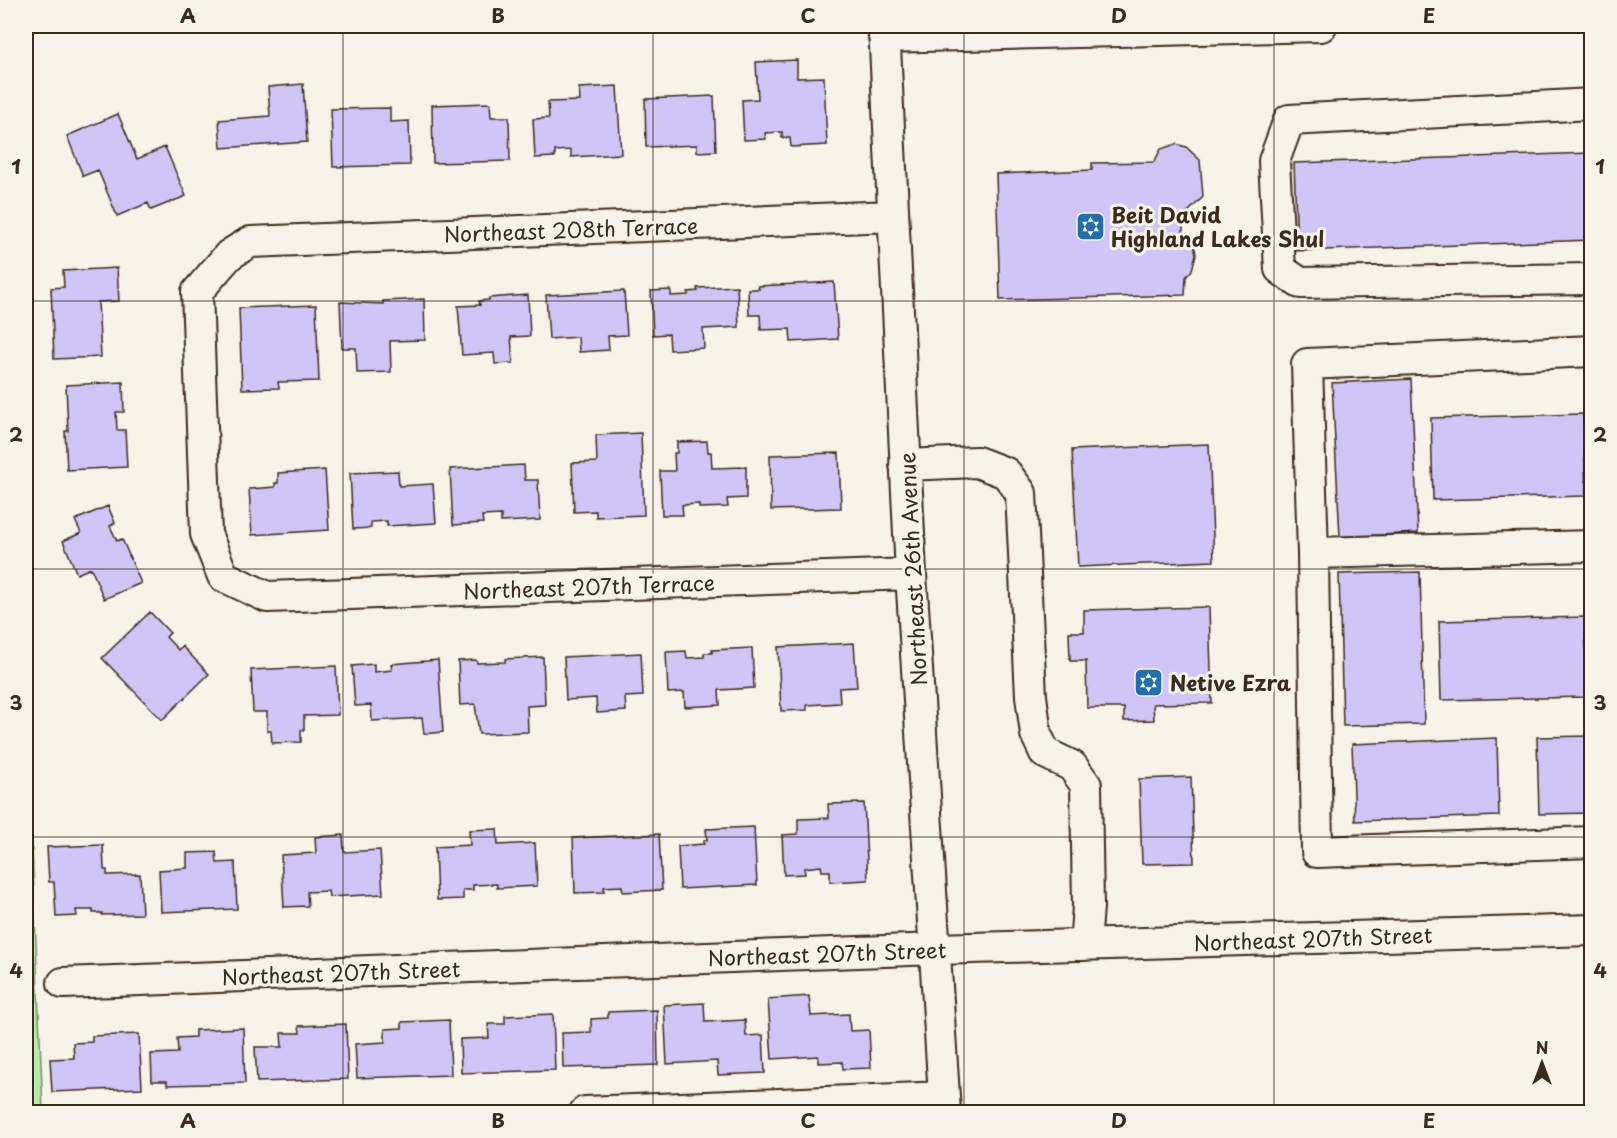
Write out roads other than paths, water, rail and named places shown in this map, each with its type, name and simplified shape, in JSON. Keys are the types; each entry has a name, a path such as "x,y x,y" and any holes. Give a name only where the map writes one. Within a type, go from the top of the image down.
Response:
{"street":[{"path":"884,31 1321,26"},
{"name":"Northeast 26th Avenue","path":"884,31 911,574 944,1105"},
{"path":"1592,105 1289,120 1274,161 1280,269 1300,283 1592,279"},
{"name":"Northeast 208th Terrace","path":"267,597 223,576 206,534 197,292 229,255 250,242 892,216"},
{"path":"1592,351 1307,364 1313,554 1317,852 1592,842"},
{"path":"905,465 977,462 1006,473 1021,493 1030,685 1036,734 1045,753 1072,766 1086,785 1088,907 1085,945"},
{"path":"1313,554 1592,546"},
{"name":"Northeast 207th Terrace","path":"267,597 911,574"},
{"name":"Northeast 207th Street","path":"63,983 936,949 1592,930"},
{"path":"585,1113 944,1105"}],"place":[{"name":"Beit David Highland Lakes Shul","path":"1090,226"},
{"name":"Netive Ezra","path":"1149,682"}]}
